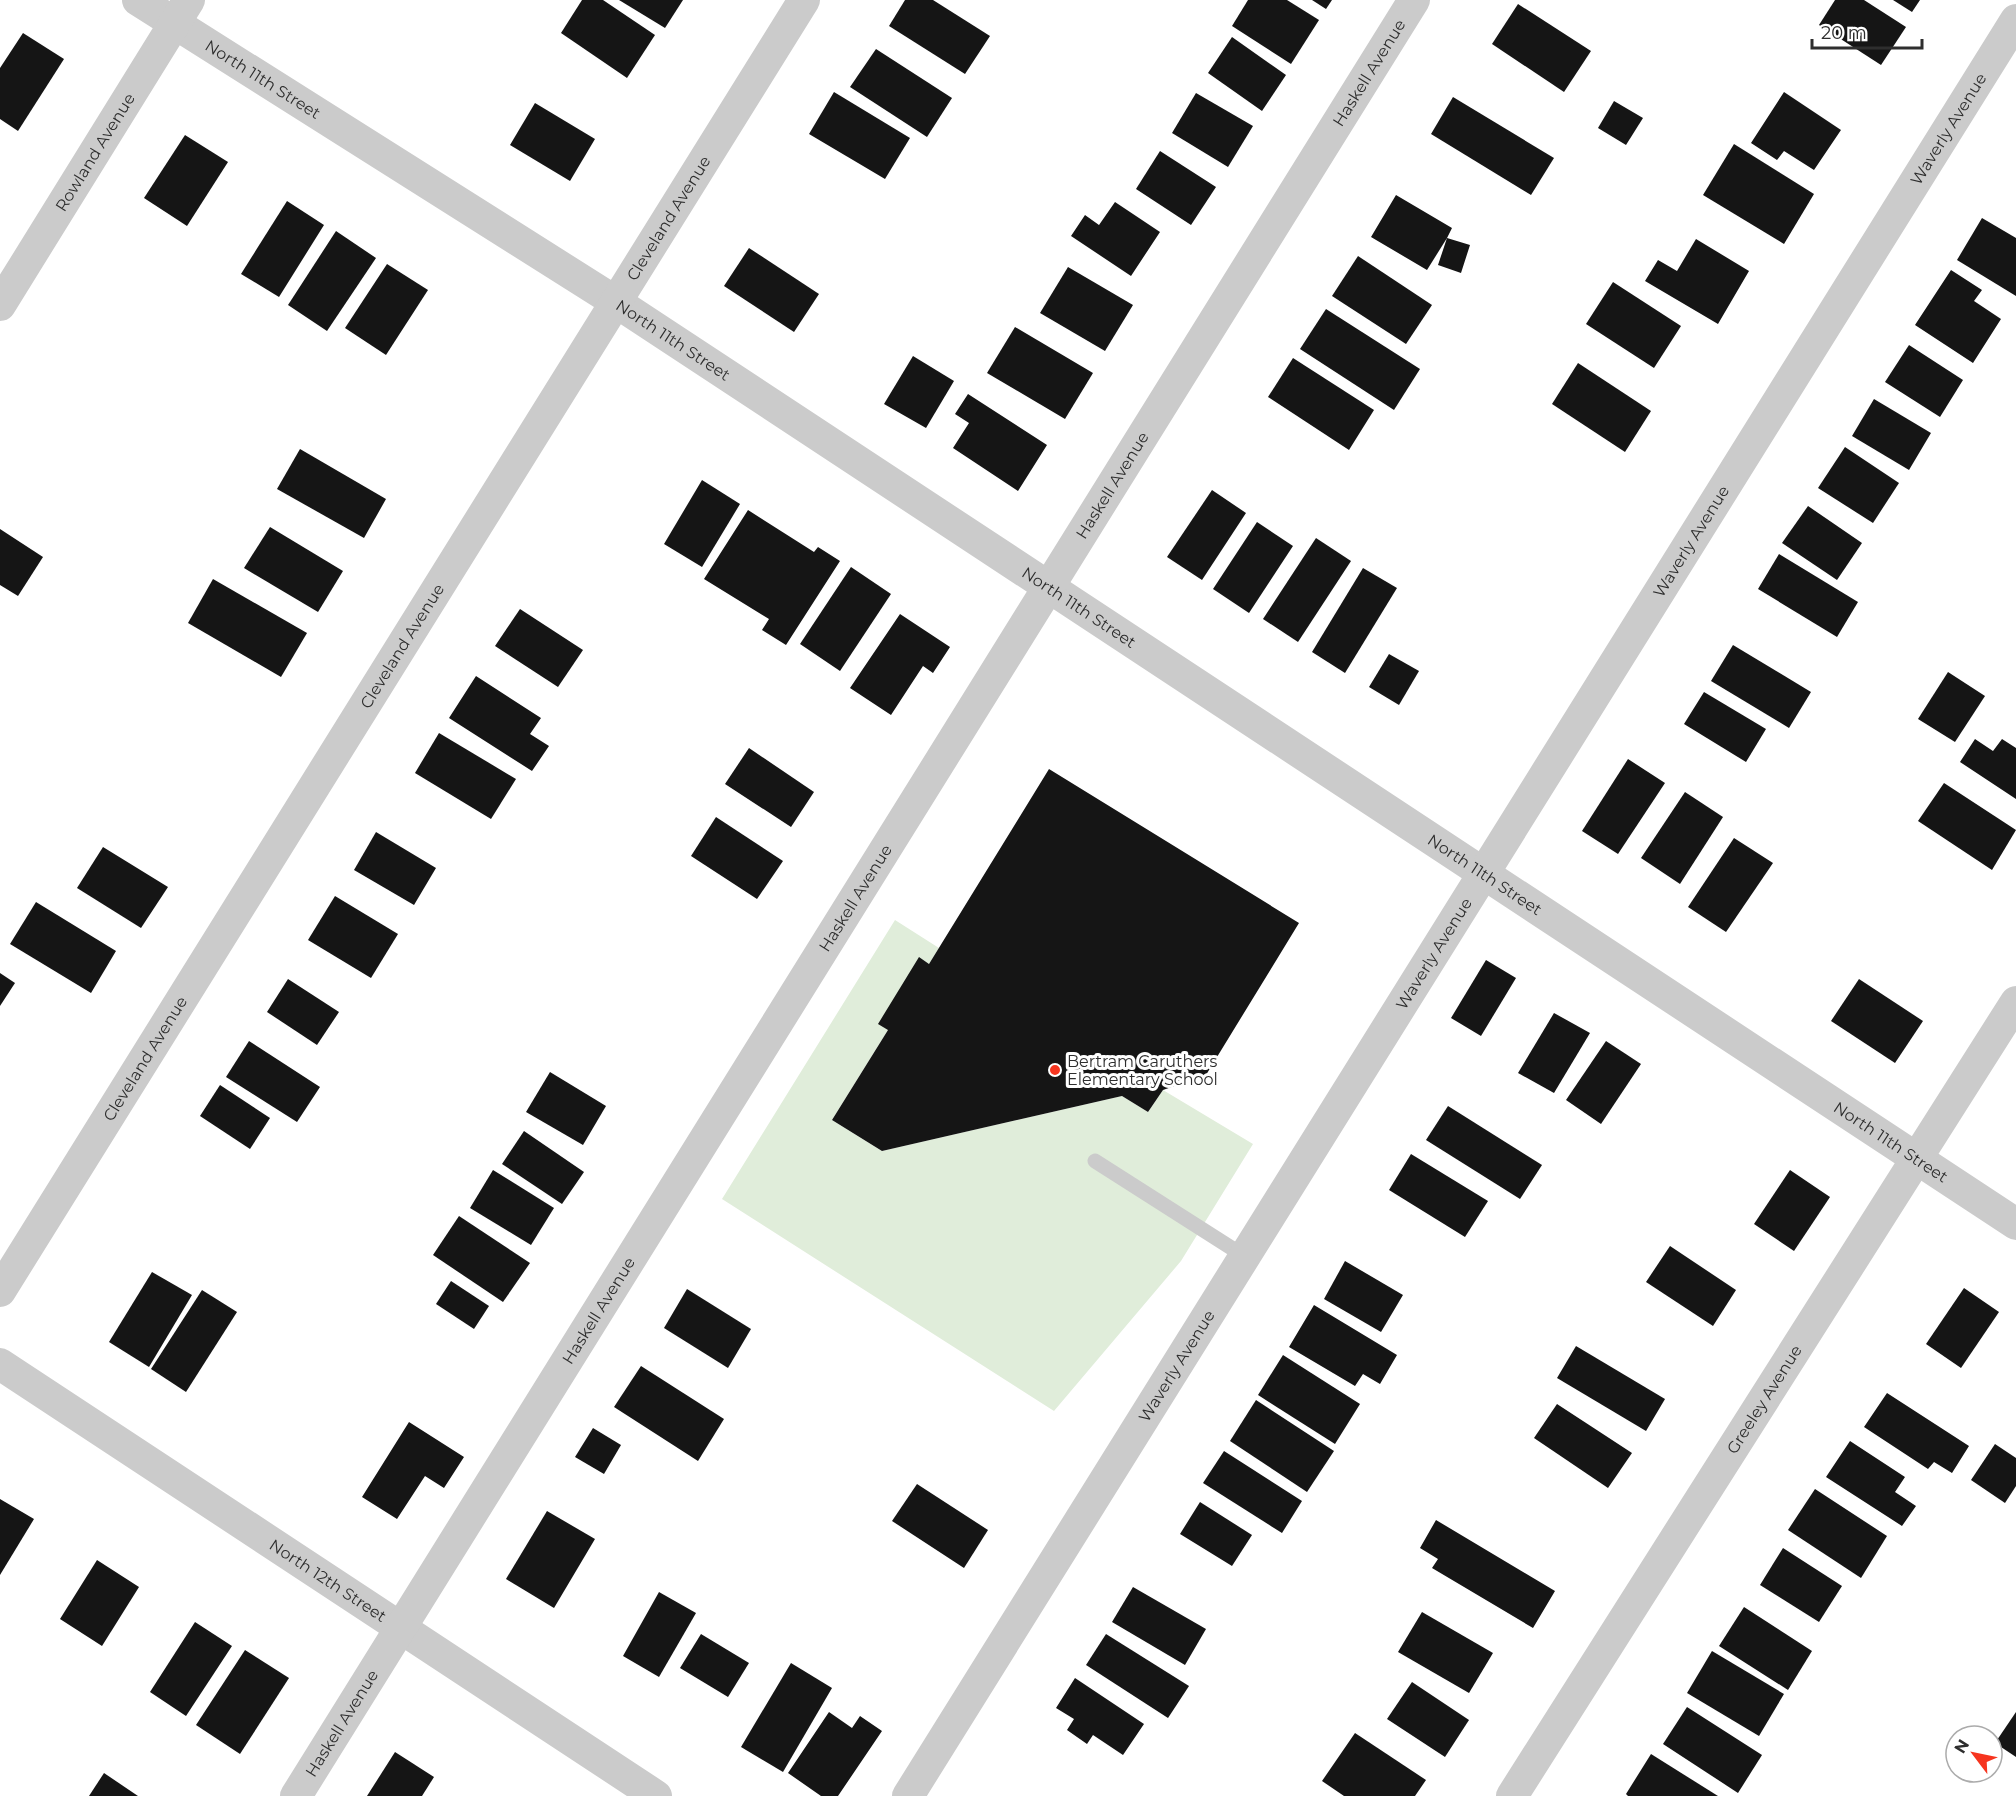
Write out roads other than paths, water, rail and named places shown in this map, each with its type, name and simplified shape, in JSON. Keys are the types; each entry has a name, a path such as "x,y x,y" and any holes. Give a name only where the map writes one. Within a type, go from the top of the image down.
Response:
{"street":[{"name":"North 11th Street","path":"138,0 181,12 616,302 1484,871 2016,1224"},
{"name":"Cleveland Avenue","path":"0,1292 804,0"},
{"name":"Haskell Avenue","path":"296,1796 1414,0"},
{"name":"Rowland Avenue","path":"0,305 181,12"},
{"name":"Waverly Avenue","path":"908,1796 2016,20"},
{"name":"Greeley Avenue","path":"1512,1796 2016,1002"},
{"name":"North 12th Street","path":"0,1365 398,1629 656,1796"}],"lane":[{"path":"1095,1161 1244,1256"}],"place":[{"name":"Bertram Caruthers Elementary School","path":"1055,1070"}]}
